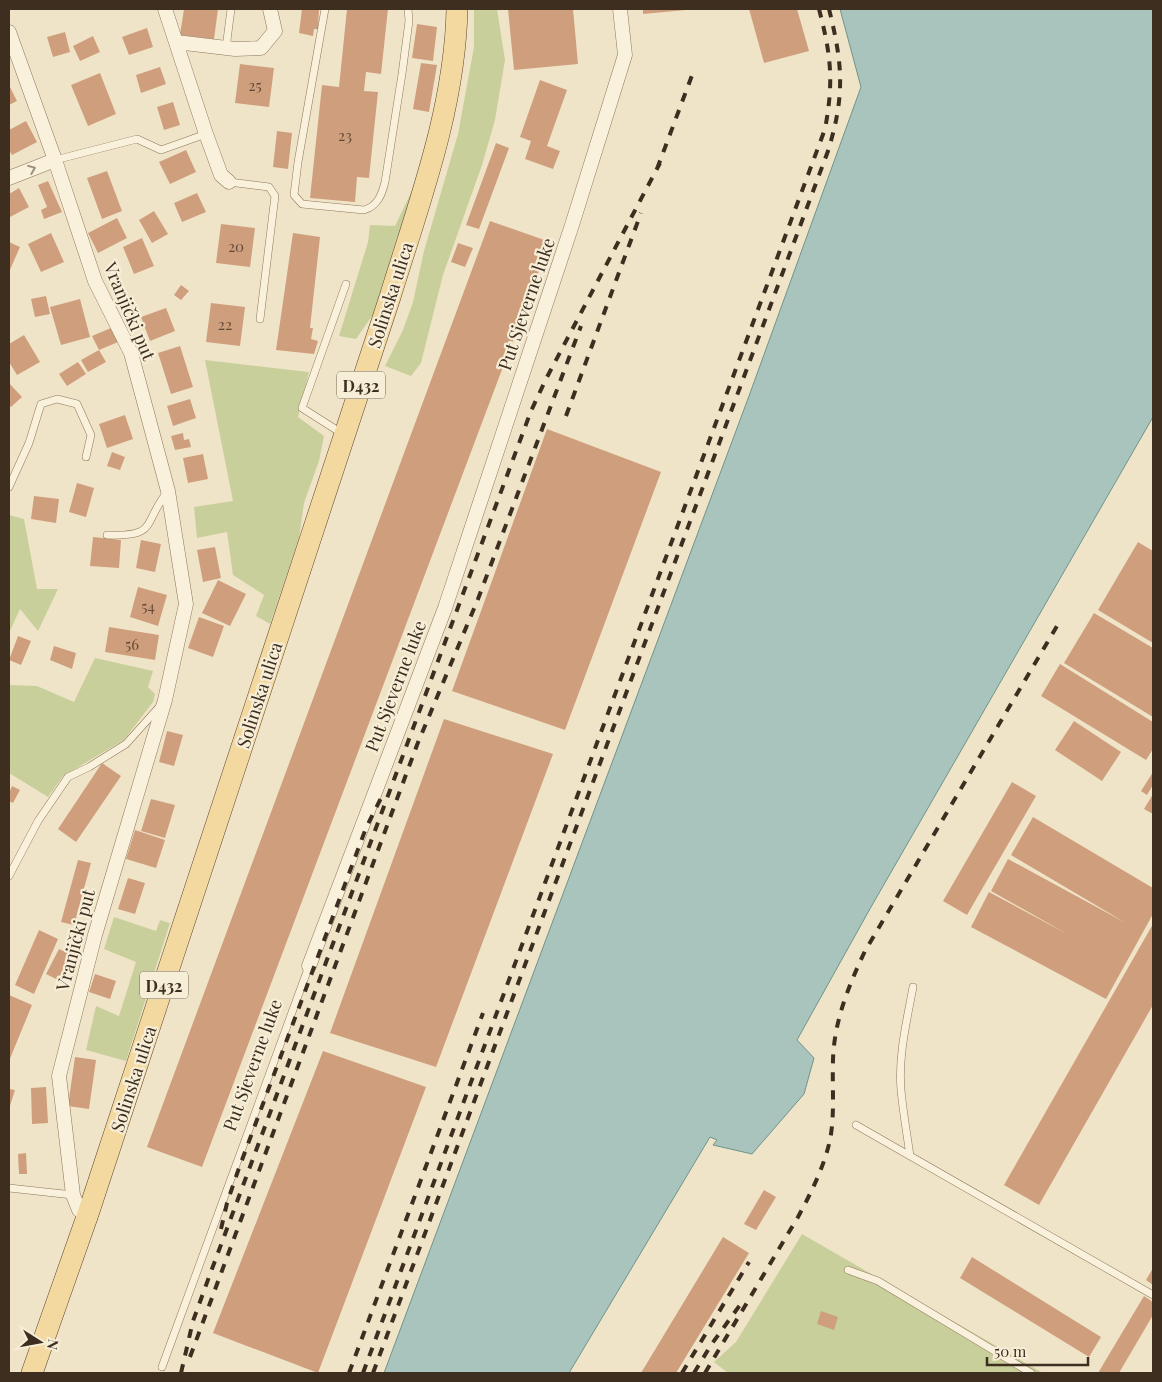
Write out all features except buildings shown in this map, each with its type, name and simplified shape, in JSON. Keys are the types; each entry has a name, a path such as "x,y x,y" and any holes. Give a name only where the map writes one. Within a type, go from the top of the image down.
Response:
{"main road":[{"name":"Solinska ulica","path":"32,1373 88,1214 345,436 436,149 451,79 458,9"}],"street":[{"path":"165,9 206,134 221,175 228,182"},
{"path":"176,42 226,48 262,48 275,31 270,9"},
{"name":"Put Sjeverne luke","path":"309,966 445,608 572,226 625,55 620,9"},
{"name":"Vranjički put","path":"9,33 55,160 95,280 131,353 168,491 186,604 165,700 95,934 60,1076 73,1195"},
{"path":"9,178 55,160"},
{"path":"73,1195 79,1210 88,1214"}],"lane":[{"path":"226,48 231,9"},
{"path":"326,9 301,143 294,195 302,204 364,210 370,208 381,198 385,182 402,74 409,21 408,9"},
{"path":"55,160 136,139 161,150 206,134"},
{"path":"228,182 269,188 275,196 260,319"},
{"path":"345,436 302,408 346,284"},
{"path":"9,487 29,443 41,404 57,399 77,404 91,435 86,457"},
{"path":"107,535 126,536 138,534 150,524 161,500 168,491"},
{"name":"Vranjički put","path":"9,876 38,821 68,778 126,744 165,700"},
{"name":"Put Sjeverne luke","path":"162,1366 309,966"},
{"path":"910,1156 901,1090 901,1074 904,1036 913,987"},
{"path":"856,1125 1153,1295"},
{"path":"9,1188 73,1195"},
{"path":"848,1270 878,1282 1031,1373"}],"green space":[{"path":"474,9 497,9 505,60 495,120 482,165 443,275 421,363 411,376 385,366 403,330 413,302 424,251 458,134 474,47"},
{"path":"416,182 374,313 356,339 339,336 368,242 370,225 395,226"},
{"path":"205,360 309,372 298,417 324,436 319,461 304,503 299,538 270,624 256,616 264,595 233,575 227,532 197,538 194,507 233,501"},
{"path":"9,515 24,519 37,589 58,589 38,631 20,609 9,633"},
{"path":"95,658 153,671 148,687 155,694 153,702 124,740 63,776 48,797 9,773 9,685 37,686 74,702"},
{"path":"114,917 156,931 160,920 170,923 126,1061 86,1050 96,1006 119,1016 136,962 104,949"},
{"path":"802,1234 1043,1373 728,1373 714,1362 736,1342"}],"water":[{"path":"840,9 1153,9 1153,417 871,907 797,1040 814,1058 804,1094 752,1154 713,1145 717,1140 710,1137 569,1373 384,1373 749,396 861,87"}],"railway":[{"path":"363,1373 825,129 830,96 830,68 819,9"},
{"path":"373,1373 828,151 837,113 840,80 837,47 829,9"},
{"path":"657,169 694,70"},
{"path":"181,1373 193,1321 209,1277 531,411 660,163"},
{"path":"566,416 641,213"},
{"path":"190,1357 417,745 478,599 581,326"},
{"path":"705,1373 798,1217 821,1170 832,1130 833,1060 836,1031 848,990 865,951 1060,621"},
{"path":"221,1229 227,1203 239,1168 366,828 382,796"},
{"path":"349,1373 483,1013"},
{"path":"682,1373 749,1262"},
{"path":"694,1373 711,1345 740,1305"}]}
